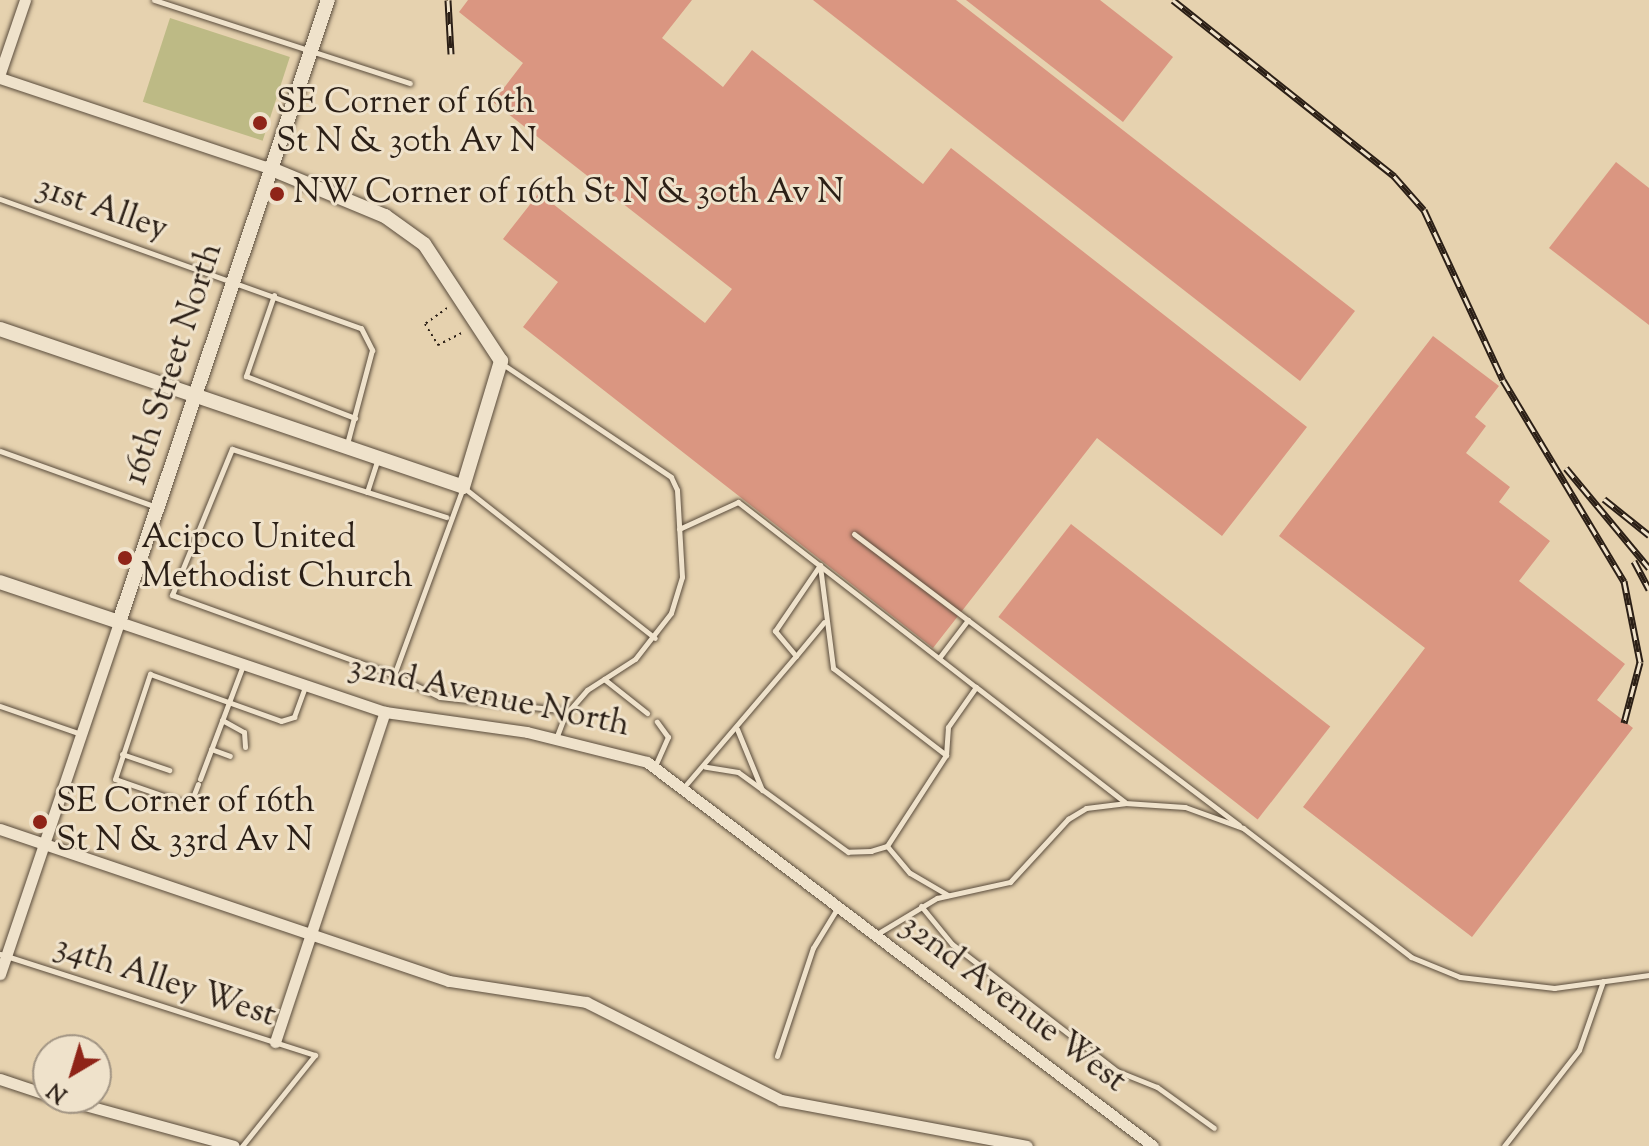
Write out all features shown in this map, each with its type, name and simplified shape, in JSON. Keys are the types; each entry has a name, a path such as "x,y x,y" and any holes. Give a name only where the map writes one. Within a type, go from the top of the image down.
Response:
{"street":[{"path":"0,329 463,487 504,365 424,244 385,216 269,168 0,76 25,0"},
{"name":"16th Street North","path":"0,974 3,955 45,844 196,398 269,168 328,0"},
{"name":"32nd Avenue North","path":"0,582 385,712 556,739 655,767 838,906"},
{"path":"275,1042 385,712"},
{"path":"0,829 449,981 586,1002 781,1100 1027,1146"},
{"name":"32nd Avenue West","path":"838,906 1153,1146"},
{"path":"0,1079 32,1090"},
{"path":"112,1113 234,1146"}],"lane":[{"path":"154,0 410,83"},
{"name":"31st Alley","path":"0,199 234,280 369,335 372,350 355,418"},
{"path":"274,295 246,376 355,418 346,445"},
{"path":"504,365 671,477 679,529 682,577 655,638 569,711 556,739"},
{"path":"447,518 229,449 172,595 394,675 440,697 569,711"},
{"path":"0,451 159,508"},
{"path":"367,492 379,456"},
{"path":"394,675 447,518 463,487 655,638"},
{"path":"679,529 736,502 1125,803"},
{"path":"854,534 1411,957 1460,977 1554,988 1649,975"},
{"path":"820,565 833,668 946,755"},
{"path":"796,656 775,631 820,565"},
{"path":"939,658 968,620"},
{"path":"684,787 705,767 825,621"},
{"path":"243,664 228,703 190,805 115,779 150,674 228,703 281,721 294,717 305,685"},
{"path":"604,679 647,713"},
{"path":"705,767 738,772 848,852 887,846 946,755 948,727 976,687"},
{"path":"0,706 82,734"},
{"path":"222,720 244,732 245,747"},
{"path":"655,767 668,737 657,722"},
{"path":"737,728 763,792"},
{"path":"211,749 230,756"},
{"path":"122,754 169,770"},
{"path":"876,935 921,906 1010,882 1068,819 1086,808 1125,803 1185,807 1243,828"},
{"path":"887,846 910,873 949,896"},
{"path":"777,1056 813,948 838,906"},
{"path":"921,906 952,944 1117,1071 1157,1087 1214,1128"},
{"name":"34th Alley West","path":"3,955 315,1055 242,1146"},
{"path":"1504,1146 1579,1050 1603,981"}],"path":[{"path":"452,304 425,324 438,345 468,329"}],"shaded area":[{"path":"170,18 290,57 263,141 143,102"}],"building":[{"path":"468,0 692,0 662,38 723,87 752,50 923,184 951,148 1307,427 1222,536 1097,438 933,648 523,327 558,282 503,239 539,193 705,323 732,289 493,102 523,63 459,12"},
{"path":"813,0 956,0 1355,311 1300,381"},
{"path":"966,0 1100,0 1173,57 1123,122"},
{"path":"1616,162 1649,188 1649,325 1549,248"},
{"path":"1433,336 1499,386 1475,417 1486,426 1466,453 1510,487 1499,502 1550,541 1519,581 1625,664 1597,700 1633,728 1472,937 1303,807 1425,648 1279,536"},
{"path":"1071,524 1330,727 1258,820 998,617"}],"railway":[{"path":"448,0 451,54"},
{"path":"1173,0 1394,176 1424,210 1503,380 1624,581 1640,662 1624,723"},
{"path":"1566,468 1649,568"},
{"path":"1604,499 1649,535"},
{"path":"1634,561 1649,589"}],"place":[{"name":"SE Corner of 16th St N & 30th Av N","path":"260,123"},
{"name":"NW Corner of 16th St N & 30th Av N","path":"277,194"},
{"name":"Acipco United Methodist Church","path":"125,558"},
{"name":"SE Corner of 16th St N & 33rd Av N","path":"40,822"}]}
